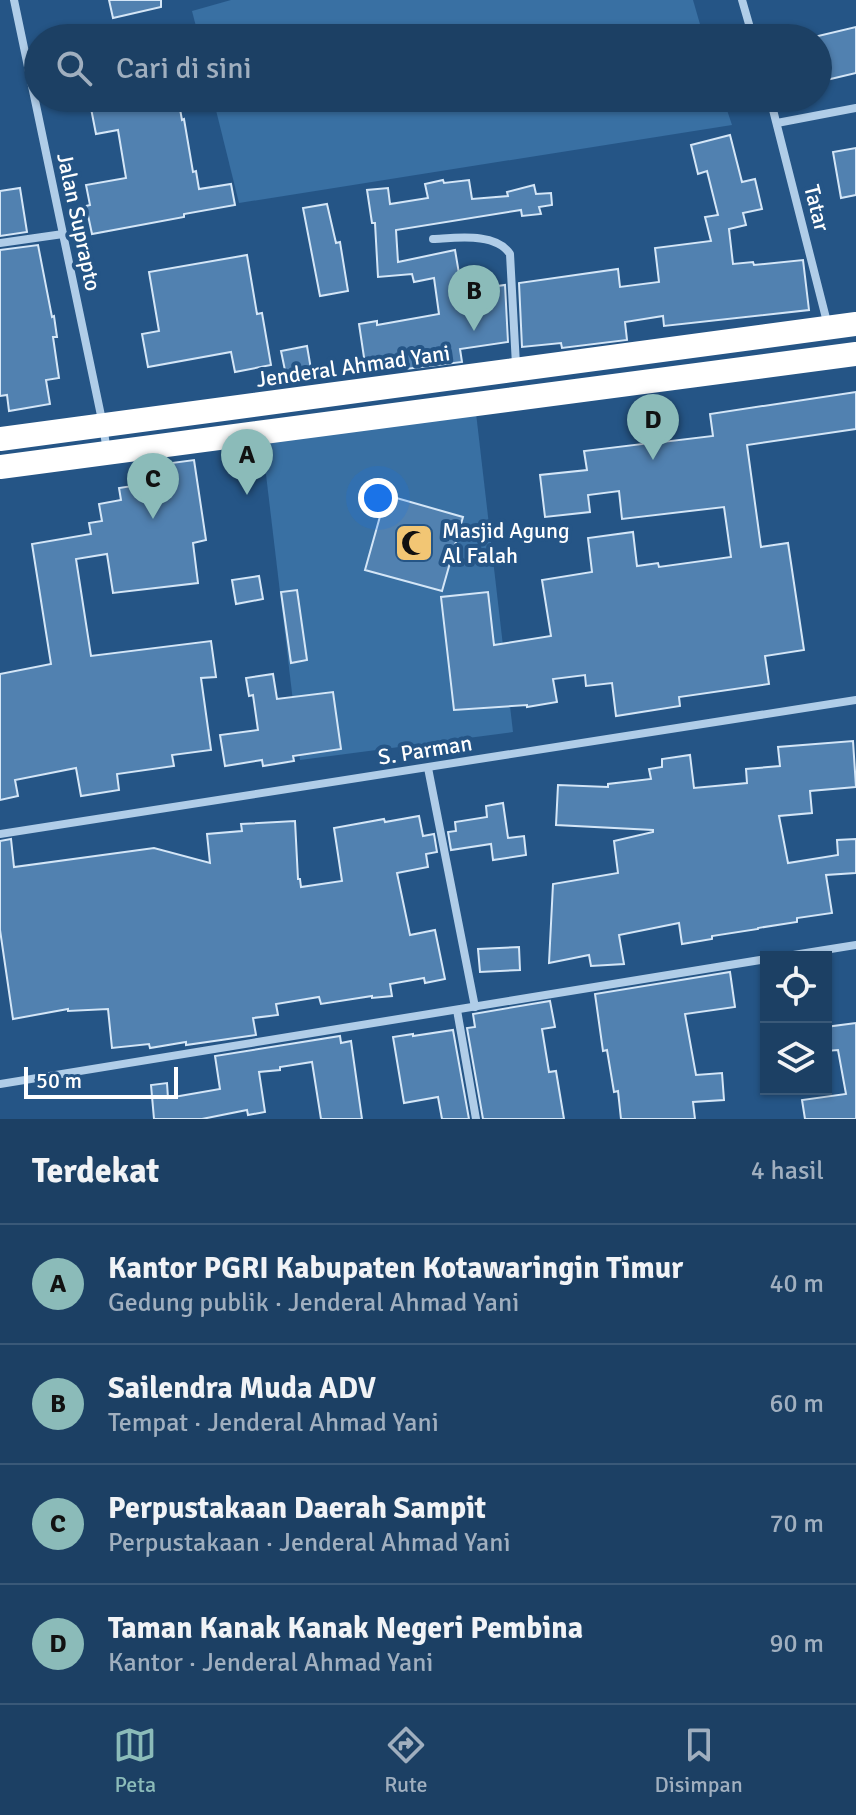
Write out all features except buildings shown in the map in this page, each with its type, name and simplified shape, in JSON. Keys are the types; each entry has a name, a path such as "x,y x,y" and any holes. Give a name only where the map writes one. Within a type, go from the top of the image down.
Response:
{"highway":[{"name":"Jenderal Ahmad Yani","path":"0,439 856,324"},
{"path":"0,467 856,354"}],"street":[{"name":"Jalan Suprapto","path":"14,0 24,48"},
{"path":"742,0 749,24"},
{"path":"777,123 856,108"},
{"name":"Jalan Suprapto","path":"37,112 107,452"},
{"name":"Tatar","path":"774,112 828,327"},
{"path":"0,243 63,234"},
{"path":"433,239 470,238 505,246 510,254 517,370"},
{"name":"S. Parman","path":"0,834 856,700"},
{"path":"428,768 475,1007"},
{"path":"818,951 856,945"},
{"path":"0,1084 760,960"},
{"path":"457,1010 476,1119"}],"shaded area":[{"path":"231,0 693,0 700,24 195,24 192,11"},
{"path":"216,112 728,112 732,125 239,203"},
{"path":"476,413 513,732 300,760 262,441"}],"place":[{"name":"Sailendra Muda ADV","path":"474,331"},
{"name":"Taman Kanak Kanak Negeri Pembina","path":"653,460"},
{"name":"Kantor PGRI Kabupaten Kotawaringin Timur","path":"247,495"},
{"name":"Perpustakaan Daerah Sampit","path":"153,519"},
{"name":"Masjid Agung Al Falah","path":"414,543"}]}
